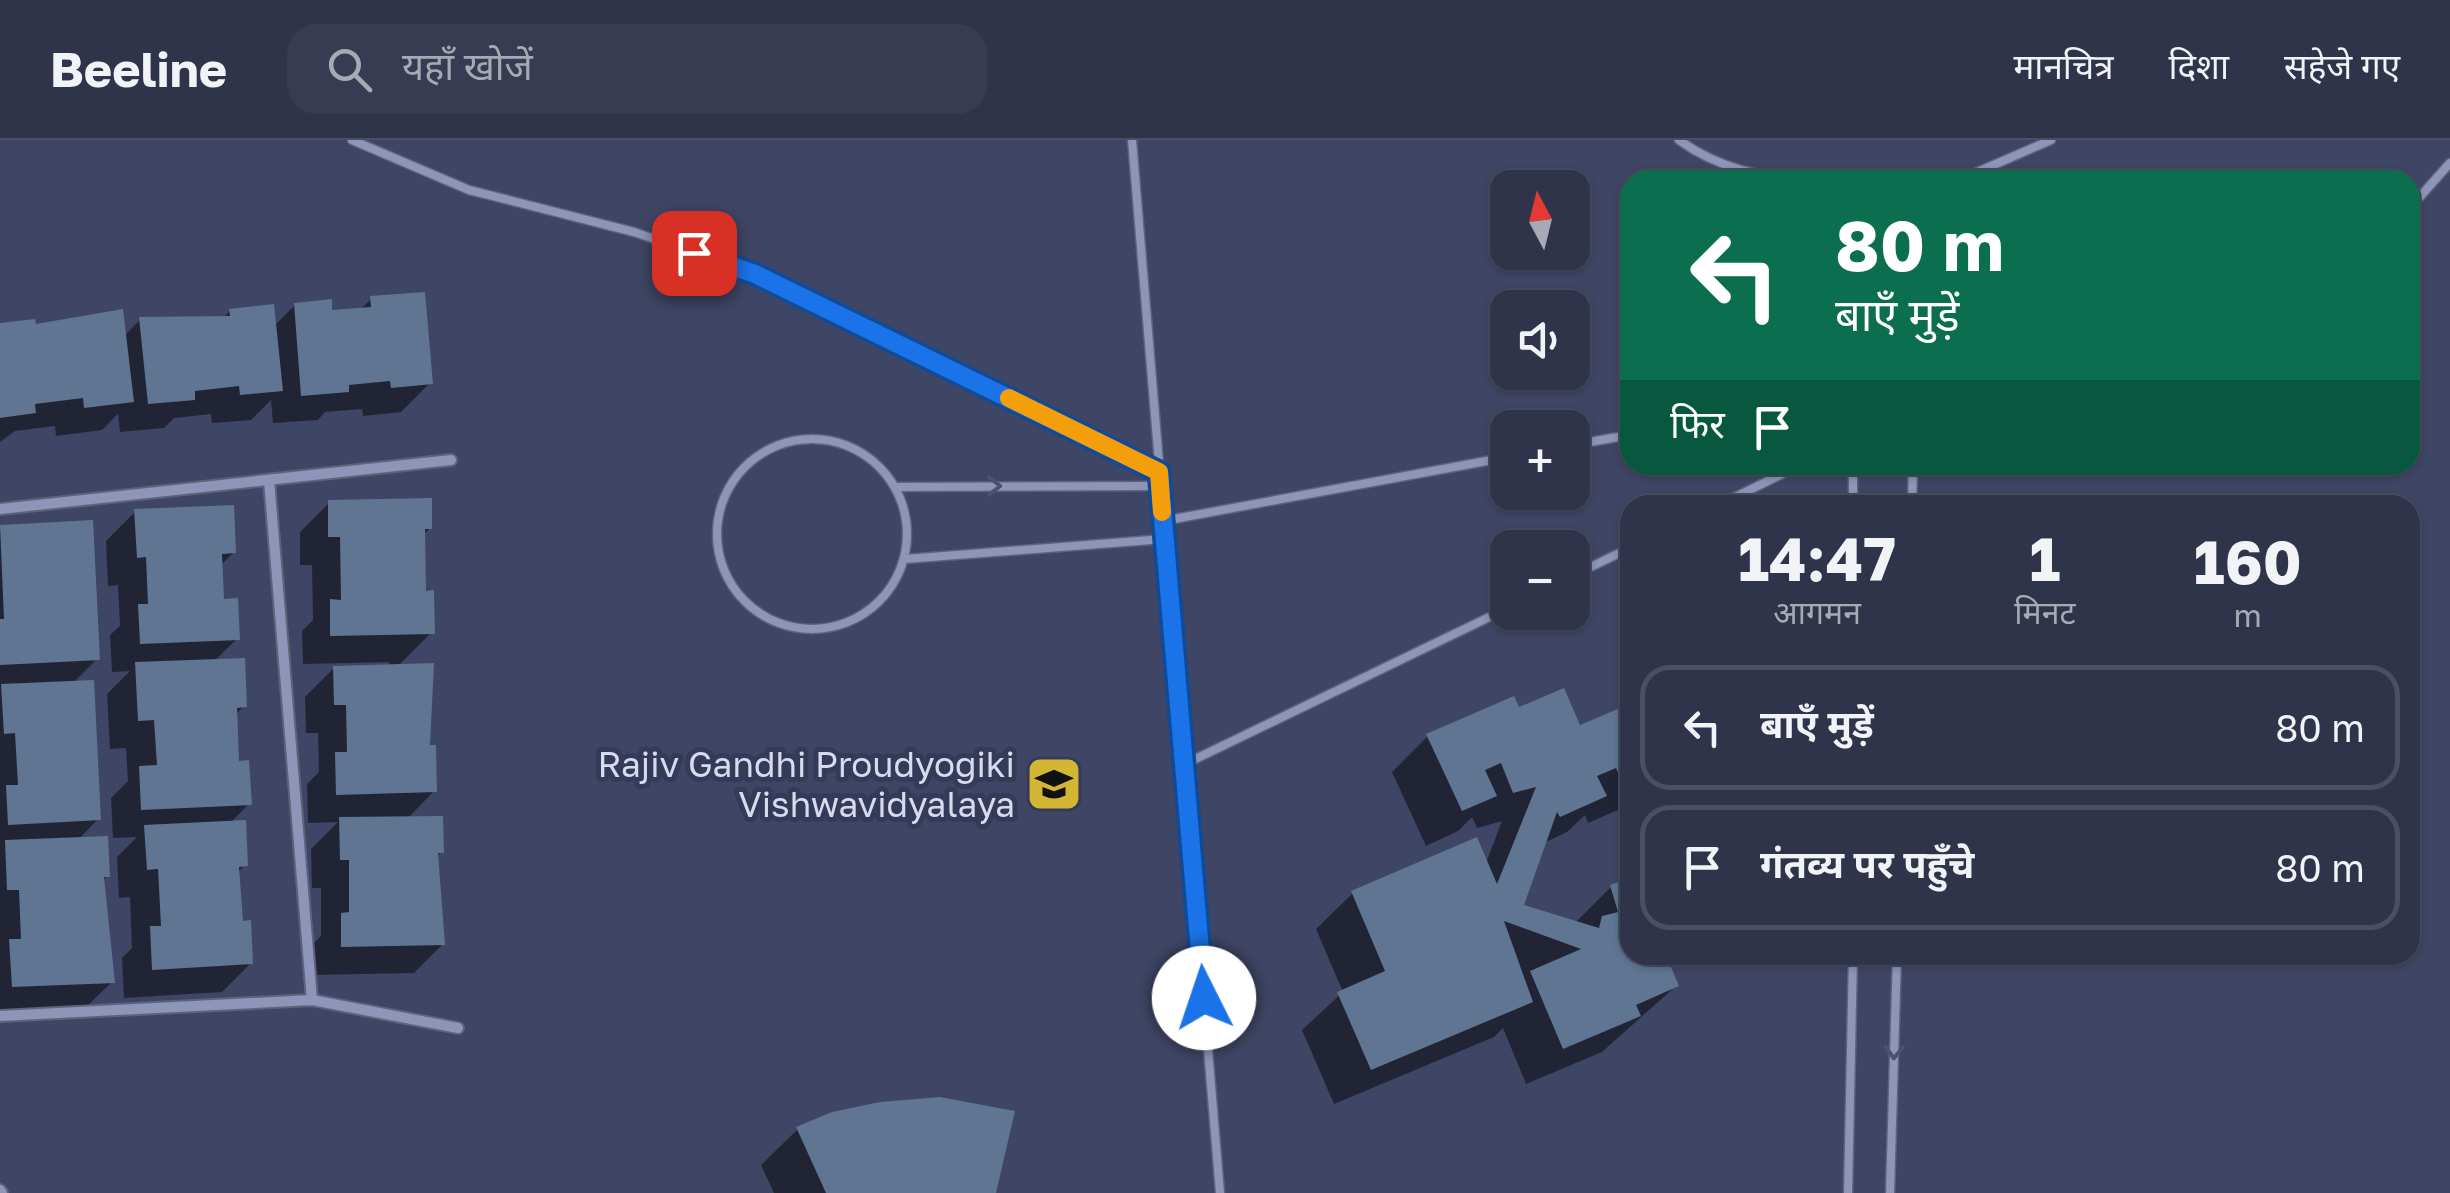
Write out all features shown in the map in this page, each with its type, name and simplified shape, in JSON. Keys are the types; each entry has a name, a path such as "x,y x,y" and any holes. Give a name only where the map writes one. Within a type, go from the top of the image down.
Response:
{"street":[{"path":"0,509 451,460"},
{"path":"269,480 312,1000"},
{"path":"0,1016 312,1000 458,1028"}],"lane":[{"path":"352,140 468,190 634,232 755,274 1159,472"},
{"path":"1132,140 1220,1193"},
{"path":"1679,140 1699,154 1744,170"},
{"path":"1982,170 2050,140"},
{"path":"2420,197 2450,163"},
{"path":"1590,442 1620,437"},
{"path":"813,438 838,441 862,451 896,487 906,510 905,560 895,582 860,617 811,629 763,616 744,600 719,558 720,508 729,485 745,466 776,446 813,438"},
{"path":"1163,521 1490,460"},
{"path":"1739,495 1780,475"},
{"path":"896,487 1160,486"},
{"path":"905,560 1164,539"},
{"path":"1590,567 1620,553"},
{"path":"1185,764 1490,617"},
{"path":"1848,1193 1853,965"},
{"path":"1890,1193 1898,965"}],"building":[{"path":"425,292 433,384 391,388 390,381 349,385 349,392 301,396 294,303 332,299 332,310 371,307 370,296"},
{"path":"274,304 283,391 240,395 239,386 195,391 195,400 148,404 139,317 230,316 229,309"},
{"path":"123,309 134,402 84,408 83,398 35,404 36,413 0,418 0,323 35,319 36,324"},
{"path":"432,498 432,529 425,529 426,591 434,590 435,634 330,636 330,599 341,600 340,537 328,537 328,500"},
{"path":"234,505 236,553 222,554 224,599 238,598 240,640 140,644 138,604 148,604 146,557 137,558 134,509"},
{"path":"93,520 100,660 0,665 0,619 4,619 0,525"},
{"path":"245,658 247,707 237,708 239,761 249,760 252,805 141,810 139,766 157,765 154,720 138,721 135,662"},
{"path":"434,663 430,745 436,745 437,792 336,795 335,752 347,752 346,705 334,705 333,666"},
{"path":"94,680 101,820 8,825 6,785 18,785 15,733 4,734 1,684"},
{"path":"1564,688 1580,725 1620,708 1620,777 1616,768 1597,776 1607,796 1560,817 1557,812 1524,905 1599,928 1602,916 1618,912 1610,885 1620,882 1620,965 1670,965 1679,986 1636,1005 1641,1016 1563,1049 1530,971 1581,949 1504,921 1533,1002 1371,1070 1337,992 1385,971 1351,891 1477,837 1497,884 1536,787 1513,793 1501,763 1485,770 1497,796 1462,811 1426,734 1514,696 1519,707"},
{"path":"443,816 444,853 438,853 445,945 341,947 341,913 349,912 349,860 340,860 339,817"},
{"path":"246,820 248,866 239,867 243,921 251,920 253,964 152,970 150,926 161,926 158,869 147,870 144,825"},
{"path":"108,836 110,877 104,877 115,983 12,987 9,939 21,939 19,890 7,890 5,840"},
{"path":"940,1097 1015,1111 996,1193 826,1193 796,1127 832,1112 880,1102"}],"slow traffic":[{"path":"1009,398 1159,472 1162,512"}],"place":[{"name":"Rajiv Gandhi Proudyogiki Vishwavidyalaya","path":"1054,784"}],"route":[{"path":"694,253 755,274 1159,472 1204,998"}]}
